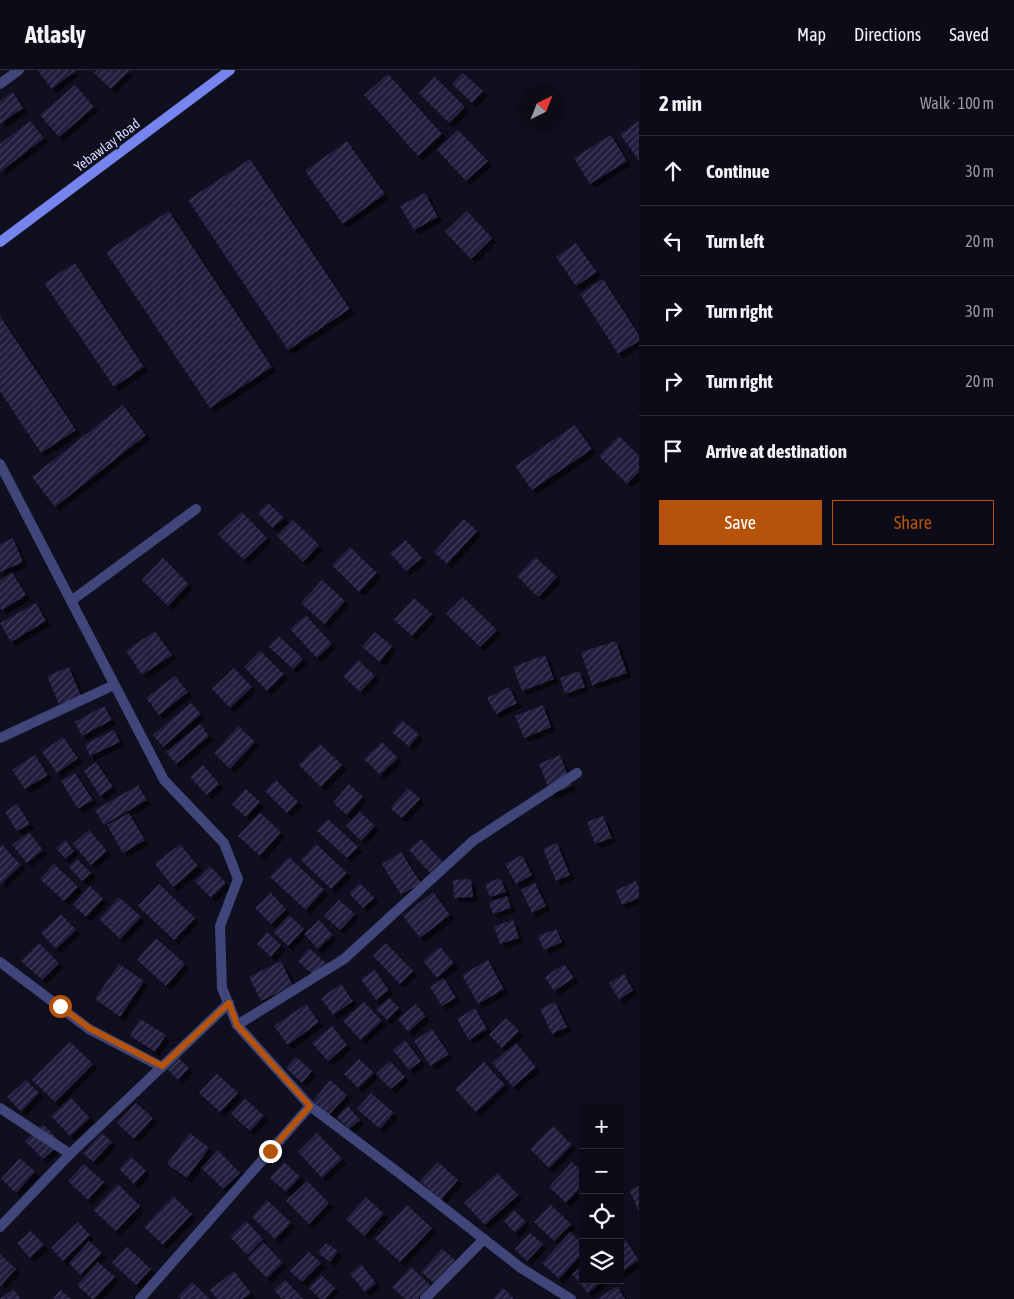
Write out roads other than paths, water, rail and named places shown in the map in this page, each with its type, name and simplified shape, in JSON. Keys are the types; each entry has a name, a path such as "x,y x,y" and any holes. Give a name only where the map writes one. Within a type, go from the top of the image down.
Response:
{"street":[{"path":"0,84 19,70"},
{"name":"Yebawlay Road","path":"0,242 230,70"},
{"path":"0,464 164,780 224,843 238,879 220,926 222,988 237,1025 310,1106 521,1268 572,1299"},
{"path":"71,601 196,509"},
{"path":"0,738 114,685"},
{"path":"237,1025 344,958 473,841 577,773"},
{"path":"0,962 89,1028 162,1066"},
{"path":"0,1227 70,1154 229,1003"},
{"path":"140,1299 310,1106"},
{"path":"0,1108 70,1154"},
{"path":"424,1299 484,1239"}]}
